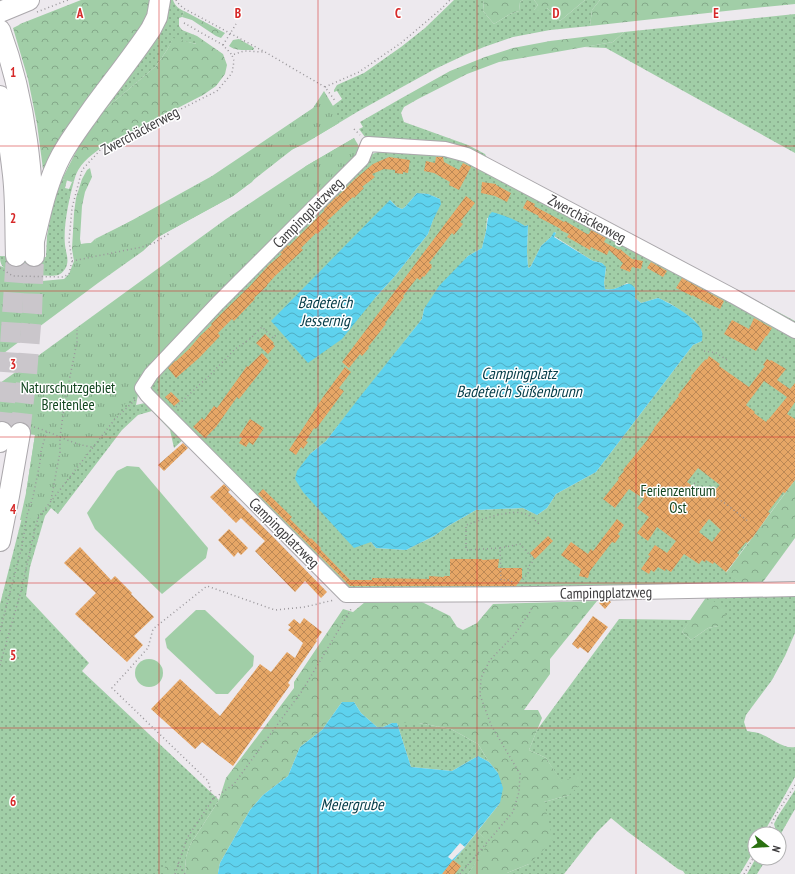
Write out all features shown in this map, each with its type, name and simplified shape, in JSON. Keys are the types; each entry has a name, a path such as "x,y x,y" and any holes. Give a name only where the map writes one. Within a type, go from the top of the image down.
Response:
{"highway":[{"path":"28,251 47,190 61,156 80,126 151,29 156,17 160,0"},
{"path":"3,11 31,7"},
{"path":"0,30 14,78 28,143 33,200 28,251"},
{"path":"0,96 10,145 15,203 28,251"},
{"path":"0,541 10,496 14,433"}],"street":[{"name":"Zwerchäckerweg","path":"368,144 445,149 467,155 733,296 795,331"},
{"name":"Campingplatzweg","path":"368,144 362,159 218,303 151,374 142,388 147,395 346,595 537,594 795,589"}],"path":[{"path":"31,7 68,0"},
{"path":"176,0 183,8 265,52 325,87 336,102"},
{"path":"325,87 359,72 401,43 450,0"},
{"path":"184,23 224,45 232,55 244,51 265,52"},
{"path":"224,45 236,24"},
{"name":"Zwerchäckerweg","path":"72,261 69,241 72,208 82,170 101,149 217,91 232,73 234,61 232,55"},
{"path":"0,268 13,276 63,278 69,274 72,261 142,247 154,243 170,233"},
{"path":"168,416 235,349 250,339 262,327 273,338 276,335"},
{"path":"50,502 60,452 60,437 65,401 77,342 77,330"},
{"path":"704,351 716,353 727,360"},
{"path":"0,665 21,591 38,518 115,419 137,398 147,395"},
{"path":"14,433 47,431 81,445 92,447"},
{"path":"0,631 22,546 41,451 47,431"},
{"path":"694,483 726,504 749,522"},
{"path":"520,584 528,572 528,567 534,560 520,544 500,548 466,550 466,525 504,513 521,513 528,515 540,525"},
{"path":"500,548 500,570"},
{"path":"175,874 187,838 213,799 234,784 302,691 350,611 353,604 346,595 305,608 275,610 208,586 153,628 148,648 112,688 208,781 213,799"},
{"path":"460,874 513,812 519,792 520,774 491,725 480,696 481,678 490,660 515,634 530,612 537,594"},
{"path":"770,826 795,785"},
{"path":"178,863 185,874"}],"green space":[{"path":"81,0 156,0 155,9 49,169 43,169 37,124 28,79 13,28"},
{"path":"168,0 173,0 177,7 184,11 182,17 179,18 179,26 182,30 197,36 197,44 173,39 156,66 103,111"},
{"path":"454,0 484,0 483,11 494,24 510,14 519,11 520,2 523,0 534,0 538,5 534,10 547,8 560,21 585,0 600,0 592,10 590,26 550,30 513,37 467,54 435,69 291,150 259,173 252,182 233,196 158,237 101,252 95,239 131,221 184,206 330,108 342,99 337,91 334,92 337,85 364,73 401,47 425,28"},
{"path":"484,0 523,0 520,2 519,11 510,14 494,24 483,11"},
{"path":"534,0 585,0 560,21 547,8 540,13 534,10 538,5"},
{"path":"600,0 795,0 795,4 590,26 592,10"},
{"path":"184,11 225,33 221,38 216,36 192,20 182,17"},
{"path":"795,14 795,153 606,48 584,47 613,42 624,32"},
{"path":"624,32 613,42 499,62 467,74 418,99 400,99 450,71 513,48 550,41"},
{"path":"197,36 223,54 227,65 225,74 216,86 203,95 102,147 81,165 74,181 72,182 62,179 79,146 103,111 156,66 173,38 196,44"},
{"path":"239,39 254,49 241,50 229,46 233,40"},
{"name":"Naturschutzgebiet Breitenlee","path":"324,91 336,111 339,123 293,149 233,196 158,237 143,251 0,356 0,266 42,281 64,279 69,274 74,261 72,249 81,244 91,243 212,176 313,108"},
{"path":"400,99 418,99 404,107 401,113 404,122 468,145 485,154 487,158 795,321 795,326 471,152 371,140 365,137 359,129 363,127 360,122"},
{"path":"354,138 360,148 358,156 141,379 136,405 145,403 156,408 185,438 174,448 170,430 152,411 138,415 122,430 58,514 51,508 45,516 30,567 26,596 89,663 82,671 219,800 190,845 186,857 185,874 0,874 0,604 28,494 26,493 35,435 306,166"},
{"name":"Naturschutzgebiet Breitenlee","path":"354,138 358,156 166,352 38,518 20,520 26,493 35,435 0,430 0,383 226,219 306,166"},
{"name":"Ferienzentrum Ost","path":"387,149 447,153 467,159 795,336 795,480 726,572 747,586 718,583 644,588 346,589 149,388 157,375 369,155","holes":["417,193 428,194 440,199 428,234 395,276 375,298 390,200 397,207 402,209","487,218 525,226 528,225 527,252 529,268 541,246 555,232 556,233 554,236 593,261 602,263 606,268 604,283 605,289 614,289 627,283 635,288 635,298 641,303 658,298 671,304 694,320 702,332 702,341 693,345 596,472 556,494 547,508 537,515 523,508 476,510 434,536 406,550 376,548 310,454 326,441 422,319 424,309 468,256 482,248"]},
{"path":"90,168 92,177 85,192 82,206 80,239 81,244 91,243 95,239 101,252 72,249 76,198 82,179 87,170"},
{"path":"62,179 67,180 65,188 69,189 74,181 68,204 66,222 65,245 67,260 65,269 63,272 55,276 44,276 13,273 4,268 0,256 46,257 47,236 53,204"},
{"path":"127,466 139,467 208,548 206,558 162,594 95,529 87,513 117,471"},
{"path":"795,480 795,538 760,586 747,586 726,573"},
{"path":"795,592 795,633 772,680 746,715 744,722 747,731 761,734 786,747 795,747 795,777 767,826 747,826 747,862 740,874 685,874 611,818 597,832 564,874 507,874 529,864 544,802 569,795 546,758 529,750 537,730 619,619 691,620 682,632 691,640 708,628 718,626 707,596"},
{"path":"707,596 724,609 726,617 718,626 708,628 691,640 682,632"},
{"path":"420,601 450,616 457,627 463,630 477,623 493,604 597,601 550,659 550,674 524,710 538,710 542,718 529,750 546,758 562,782 582,773 580,785 569,795 544,802 553,840 529,864 507,874 468,874 489,842 477,832 500,803 498,773 478,744 451,729 419,723 392,723 383,727 377,727 361,713 354,702 342,702 322,730 300,747 288,776 263,795 250,810 220,863 218,874 185,874 186,857 190,845 219,800 226,778 294,688 294,682 343,609 353,612 365,602"},
{"path":"196,610 205,610 254,656 253,666 228,694 216,694 167,648 165,639"},
{"path":"149,659 159,663 163,673 159,683 149,687 139,683 135,673 139,663"},
{"path":"397,723 419,723 451,729 478,744 489,762 478,756 452,771 411,767"},
{"path":"795,790 795,809 785,826 775,826 778,816"},
{"path":"477,832 490,842 468,874 443,874"},
{"path":"167,860 174,870 173,874 163,874"},
{"path":"752,866 762,866 757,874 747,874"}],"water":[{"name":"Badeteich Jessernig","path":"417,193 428,194 440,199 441,204 428,234 342,339 308,363 271,321 390,200 397,207 402,209"},
{"name":"Campingplatz Badeteich Süßenbrunn","path":"492,212 517,221 525,226 528,225 527,252 529,268 541,246 551,237 554,232 556,233 554,237 593,261 602,263 606,267 604,283 605,289 609,290 625,284 631,284 635,288 635,298 641,303 658,298 670,304 696,322 702,332 702,341 693,345 596,472 556,494 547,508 537,515 523,508 476,510 434,536 406,550 376,548 371,542 354,548 303,492 295,479 297,471 310,454 326,441 422,319 424,309 439,286 468,256 482,248 488,218"},
{"name":"Meiergrube","path":"342,702 354,702 361,713 377,727 397,723 411,767 452,771 478,756 489,762 498,773 503,788 500,803 443,874 218,874 220,863 250,810 263,795 288,776 300,747 322,730"}],"pier":[{"path":"460,843 465,847 452,860 448,857"}],"building":[{"path":"389,157 410,160 408,173 395,173 395,170 384,169 372,174 375,177 362,187 364,188 354,198 353,197 327,221 329,223 301,248 303,250 275,276 234,321 232,319 218,333 220,336 199,358 176,378 168,368 189,349 212,325 211,324 269,265 282,254 280,253 324,211 325,208 337,196 373,164"},
{"path":"436,157 443,157 444,162 459,170 463,163 471,167 459,190 449,185 450,182 434,173 424,171 426,161 435,163"},
{"path":"482,182 496,184 511,193 507,202 495,196 481,193"},
{"path":"466,196 475,203 460,222 463,224 454,235 452,233 429,263 432,267 424,277 423,276 420,280 417,278 403,296 404,297 385,323 386,324 368,347 369,348 362,356 360,354 349,368 342,362"},
{"path":"527,200 535,204 534,206 564,222 565,221 587,234 589,234 591,230 606,238 604,242 619,250 620,249 632,259 643,261 641,269 632,267 630,272 620,268 623,263 609,250 607,255 591,247 590,250 567,237 569,234 523,208"},
{"path":"651,262 667,271 663,277 647,268"},
{"path":"682,278 724,301 720,309 676,288"},
{"path":"754,318 772,328 756,351 724,334 732,320 749,329"},
{"path":"265,334 275,346 268,354 256,343"},
{"path":"262,353 269,361 239,399 237,397 216,427 205,438 193,427 202,418 204,420 214,406 217,408 247,366 248,367"},
{"path":"709,356 720,364 719,366 749,387 765,366 763,365 767,359 786,369 777,380 790,389 795,383 795,402 787,414 795,419 795,480 785,493 783,492 768,512 770,513 753,537 747,543 746,542 737,553 739,555 726,572 714,562 713,564 706,560 705,562 702,560 699,564 684,554 671,572 666,569 665,571 658,567 654,572 651,570 649,574 641,569 650,556 648,555 655,545 667,553 676,541 657,527 648,541 637,533 649,517 637,508 644,499 629,489 615,508 603,499 679,396 678,395 692,377 691,376 706,359 707,360","holes":["764,381 787,397 766,422 746,405","698,468 720,485 710,495 703,491 702,493 687,482","709,519 721,530 712,542 699,532"]},
{"path":"345,367 351,372 339,388 344,391 316,429 314,428 303,449 301,447 296,455 289,450 323,397"},
{"path":"171,392 180,401 174,406 165,397"},
{"path":"250,419 264,428 253,445 249,442 246,447 239,443 242,438 239,436"},
{"path":"183,443 188,448 164,471 158,465"},
{"path":"224,484 230,490 228,492 327,592 321,598 305,581 295,592 255,551 265,541 241,518 236,523 210,497"},
{"path":"263,489 292,517 290,519 321,548 320,549 350,580 372,580 372,578 429,579 429,576 450,576 450,559 499,559 498,568 522,568 522,578 516,586 350,586 258,494"},
{"path":"617,519 624,525 618,534 620,536 615,543 612,542 590,571 588,578 579,576 581,569 561,555 571,542 588,554 591,549 593,551"},
{"path":"229,529 248,548 241,555 238,552 234,557 218,540"},
{"path":"548,536 553,541 535,559 530,553"},
{"path":"80,547 111,580 115,576 154,617 134,636 143,645 127,662 75,614 96,593 64,563"},
{"path":"601,601 611,602 605,609 599,603"},
{"path":"593,616 608,627 588,653 580,647 578,649 572,644"},
{"path":"304,618 322,632 288,683 290,685 233,766 202,742 195,749 151,709 180,679 220,716 260,664 271,672 287,652 295,658 303,643 288,630 291,627 288,625 294,619 300,624"},
{"path":"453,860 461,866 455,874 442,874"}],"tunnel":[{"path":"2,432 8,374 16,256"},
{"path":"20,433 32,313 34,256"}]}
